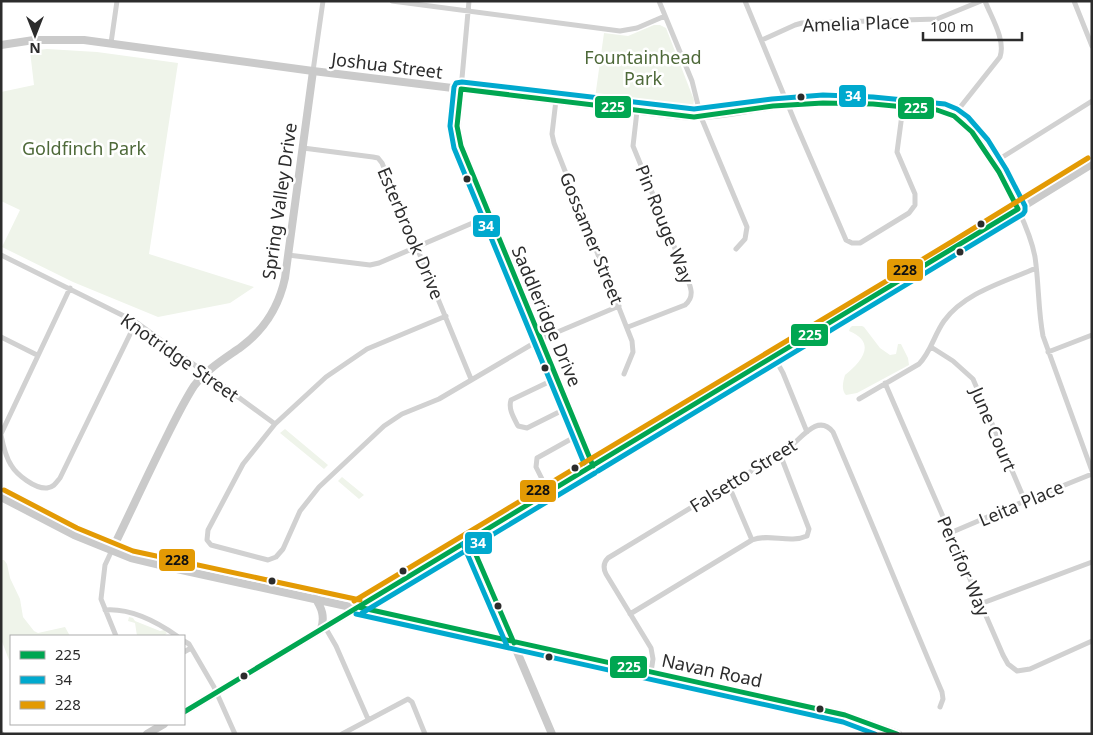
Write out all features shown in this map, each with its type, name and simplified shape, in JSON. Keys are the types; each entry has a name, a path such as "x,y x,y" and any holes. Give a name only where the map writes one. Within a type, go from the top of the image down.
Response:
{"street":[{"path":"111,43 117,1"},
{"path":"313,72 323,1"},
{"path":"392,1 620,31 637,28 665,16"},
{"name":"Saddleridge Drive","path":"469,1 457,126 458,136 489,216 593,466"},
{"path":"659,1 692,81 701,116 747,227 745,239 736,249"},
{"path":"745,1 789,105 794,122 846,240 852,243 860,243 909,213 915,205 914,194 897,152 903,107"},
{"name":"Amelia Place","path":"762,40 802,23 937,19 981,1"},
{"path":"985,1 1000,40 1002,51 1000,57 954,115 970,130 993,163 1018,209 1030,239 1036,268 1040,322 1048,352 1092,473"},
{"path":"1074,1 1092,46"},
{"name":"Joshua Street","path":"1,45 34,40 63,39 111,43 313,72 637,111 701,116 789,105 861,103 938,111 954,115"},
{"name":"Spring Valley Drive","path":"112,550 184,402 206,372 250,339 269,318 281,292 288,255 313,72"},
{"name":"Gossamer Street","path":"556,100 552,134 554,143 632,341 633,352 624,374"},
{"path":"993,163 1092,102"},
{"name":"Pin Rouge Way","path":"628,327 685,306 692,295 692,290 634,146 637,111"},
{"name":"Esterbrook Drive","path":"303,148 378,158 382,163 471,379"},
{"path":"185,711 1092,164"},
{"path":"288,255 370,265 379,263 489,216"},
{"name":"Knotridge Street","path":"1,255 136,322 275,424"},
{"path":"859,399 919,364 927,356 944,322 955,309 970,298 1036,268"},
{"path":"70,288 1,434 4,450 12,466 21,476 39,487 47,488 54,485 60,478 136,322"},
{"path":"446,316 366,349 353,357 326,377 275,424 243,464 208,530 206,535 211,545 268,560 276,557 283,549 300,511 318,487 380,430 402,414 439,399 541,339 619,306"},
{"path":"1048,352 1092,335"},
{"path":"1,337 37,355"},
{"name":"June Court","path":"931,347 953,361 973,378 1025,501"},
{"path":"774,357 788,385 807,432"},
{"path":"557,378 511,400 509,405 513,417 518,426 526,428 569,407"},
{"name":"Percifor Way","path":"885,384 980,604 1005,659 1013,669 1017,671 1030,669 1092,641"},
{"name":"Falsetto Street","path":"651,672 652,652 605,573 606,560 780,454 816,425 821,424 826,425 833,432 942,692 943,699 940,707"},
{"path":"549,493 536,467 537,458 580,434"},
{"path":"630,614 752,540 760,537 801,538 809,532 805,516 780,454"},
{"name":"Leita Place","path":"950,533 1092,473"},
{"path":"729,486 752,540"},
{"name":"Navan Road","path":"1,497 74,535 131,558 845,716 898,734"},
{"path":"470,540 552,734"},
{"path":"112,550 105,566 101,599 116,635"},
{"path":"980,604 1092,562"},
{"path":"315,598 322,612 323,628 336,646 368,719"},
{"path":"105,610 115,609 149,619 175,635"},
{"path":"185,642 191,648 216,693 235,734"},
{"path":"185,651 191,648"},
{"path":"344,733 408,699 412,702 425,734"},
{"path":"147,734 162,725"}],"green space":[{"name":"Fountainhead Park","path":"654,25 666,28 694,100 693,106 670,106 595,98 604,33 628,36"},
{"name":"Goldfinch Park","path":"47,49 97,52 178,63 149,254 254,287 230,303 158,317 73,282 2,247 20,210 1,201 1,92 34,85 30,51"},
{"path":"852,326 864,327 880,348 890,355 896,354 898,344 901,344 908,358 909,365 857,393 846,395 843,388 845,375 861,359 865,347 863,341 858,336 849,331"},
{"path":"285,429 328,465 324,469 280,433"},
{"path":"342,477 364,495 359,499 338,481"},
{"path":"1,560 4,560 20,599 23,617 34,631 38,633 65,627 69,635 10,635 10,660 1,639"},
{"path":"129,617 133,618 135,621 160,631 164,630 167,633 165,635 137,635 135,623 128,621"}],"transit line":[{"name":"34","path":"584,463 454,148 450,126 456,83 462,82 694,109 772,99 823,95 873,97 945,104 957,109 968,117 988,140 1006,169 1025,206 1023,214 598,471"},
{"name":"225","path":"461,89 694,117 773,106 823,103 873,104 937,110 954,116 972,132 999,172 1018,209"},
{"name":"225","path":"461,89 457,126 461,146 593,466"},
{"name":"228","path":"354,601 1088,158"},
{"name":"225","path":"185,711 1018,209"},
{"name":"34","path":"362,613 595,473"},
{"name":"228","path":"4,490 77,528 133,551 360,600"},
{"name":"225","path":"470,541 514,643"},
{"name":"34","path":"463,544 507,646"},
{"name":"225","path":"358,607 845,715 897,734"},
{"name":"34","path":"356,614 843,722 875,734"}]}
